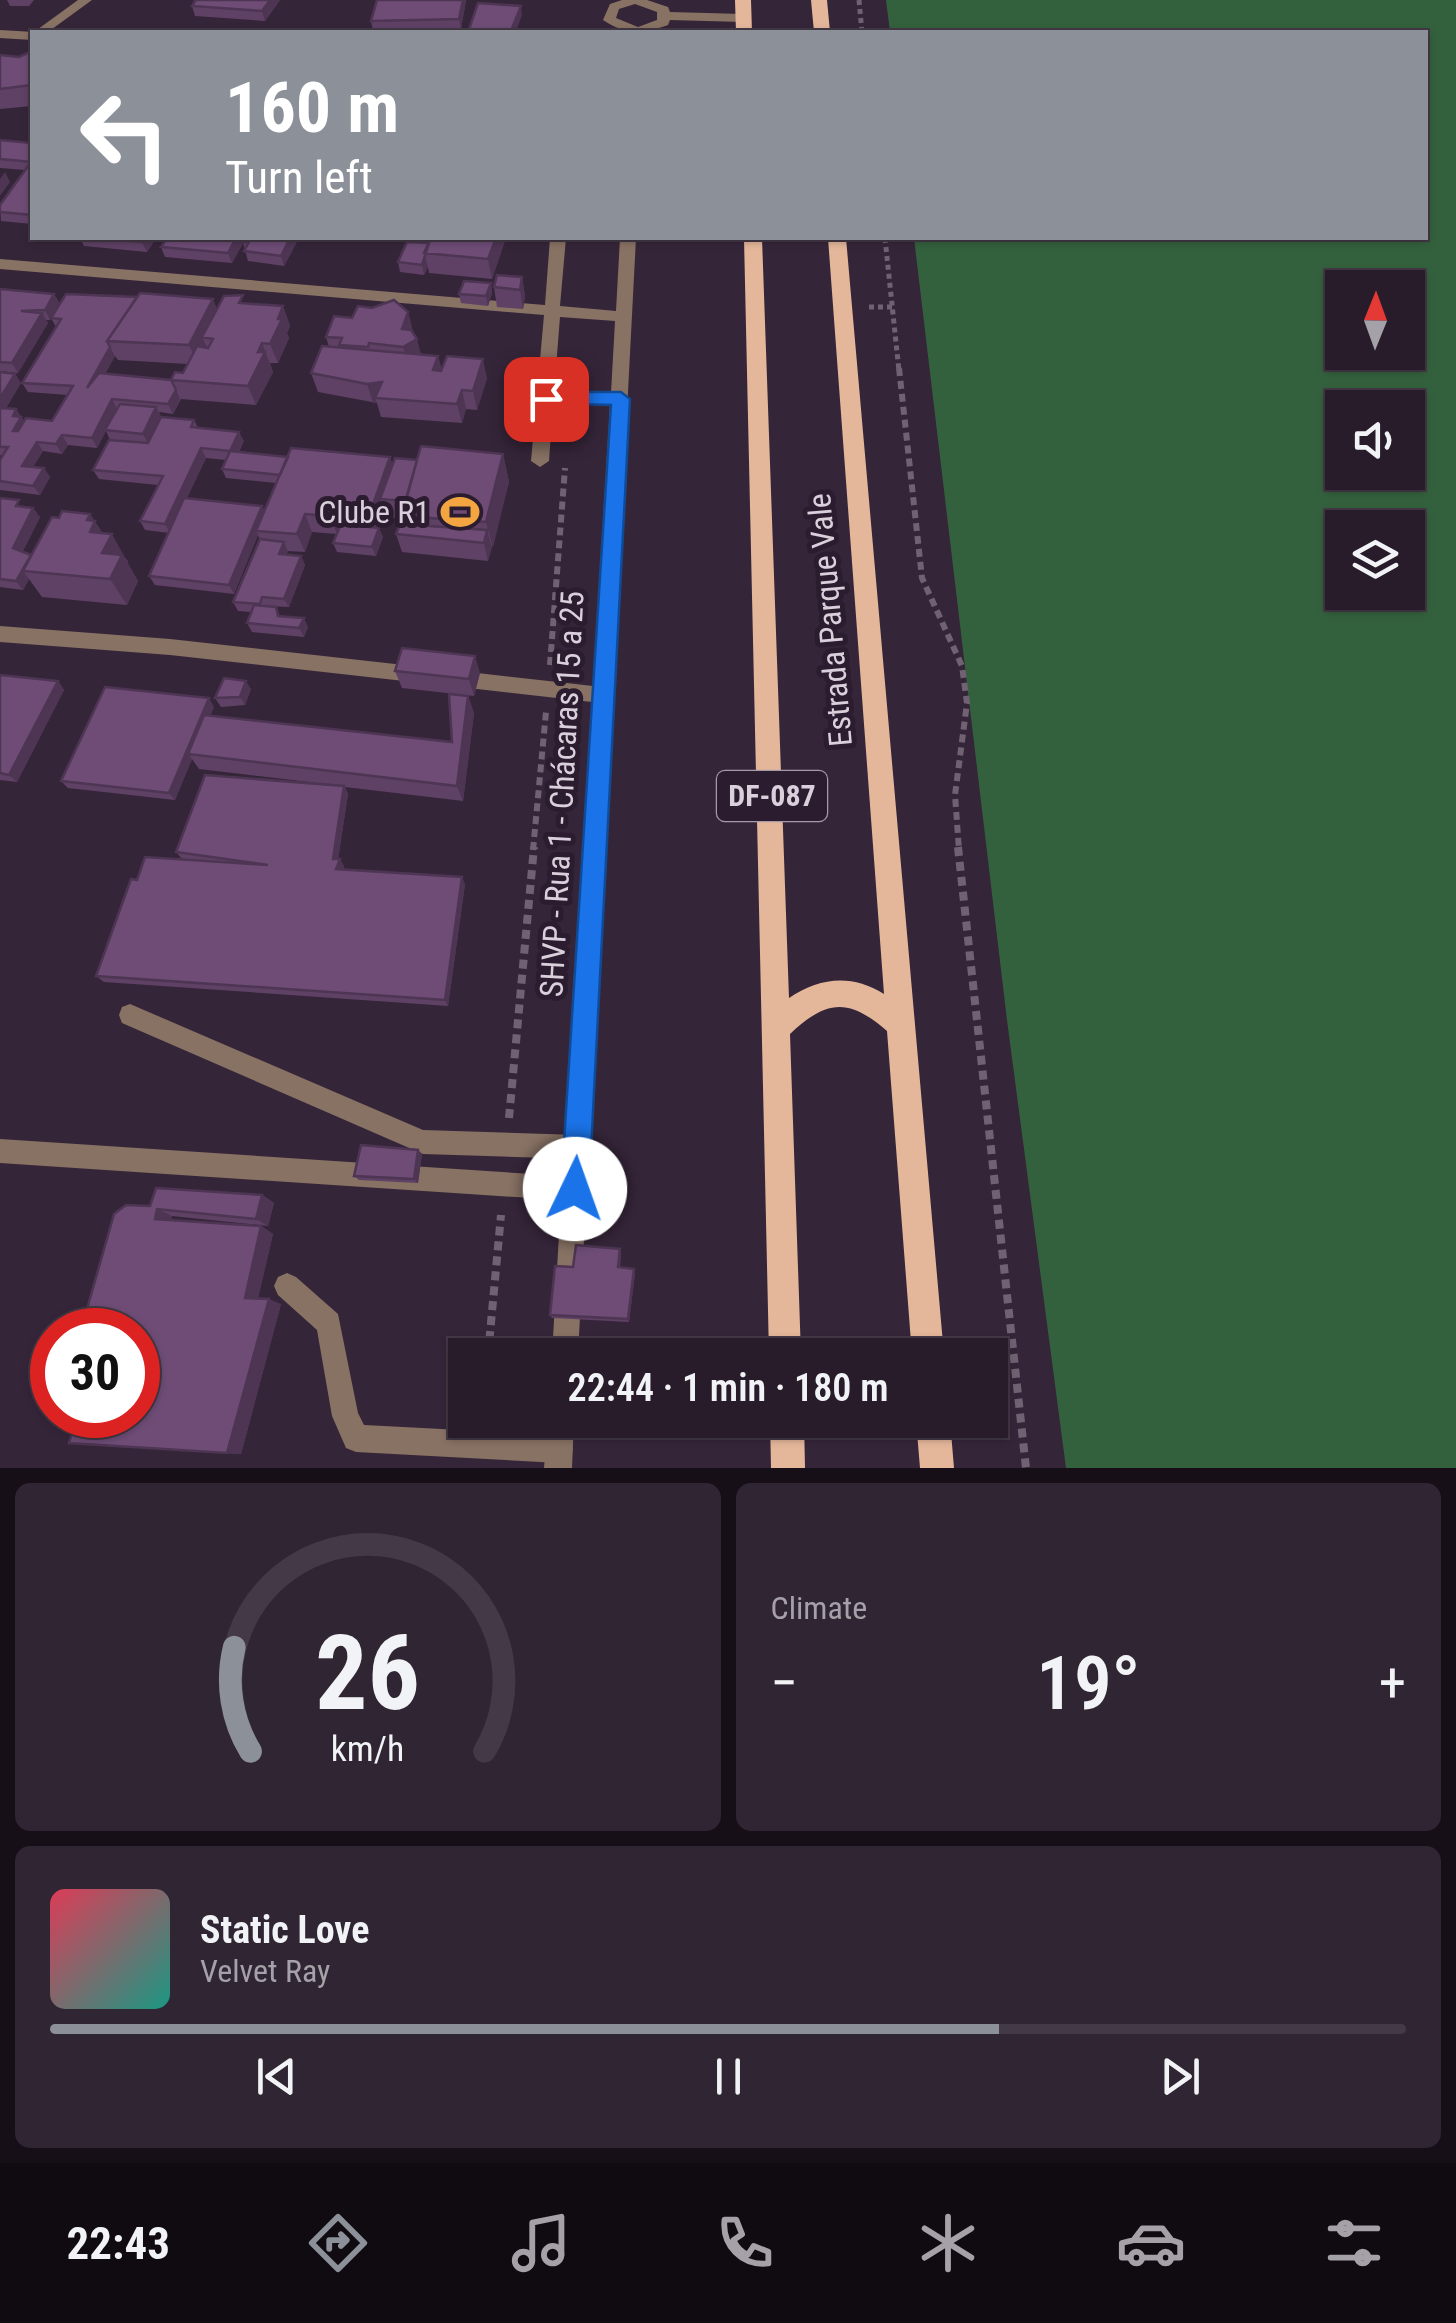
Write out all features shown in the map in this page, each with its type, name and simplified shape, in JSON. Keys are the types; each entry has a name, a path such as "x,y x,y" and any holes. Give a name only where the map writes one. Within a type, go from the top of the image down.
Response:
{"main road":[{"path":"819,0 822,30"},
{"name":"Estrada Parque Vale","path":"753,240 785,1338"},
{"name":"Estrada Parque Vale","path":"838,240 927,1338"},
{"path":"777,1028 802,1001 823,994 855,993 877,1002 900,1023"},
{"path":"787,1438 788,1468"},
{"path":"934,1438 937,1468"}],"street":[{"path":"43,30 86,0"},
{"path":"633,30 609,20 614,7 635,0 657,4 665,16"},
{"path":"665,16 743,17"},
{"path":"644,30 657,26 665,16"},
{"path":"0,34 30,36"},
{"path":"540,461 556,312 558,240"},
{"name":"SHVP - Rua 1 - Chácaras 15 a 25","path":"566,1338 628,240"},
{"path":"0,264 626,317"},
{"path":"546,399 621,399"},
{"path":"0,634 170,647 603,695"},
{"path":"130,1015 423,1142 578,1148"},
{"path":"0,1151 575,1189"},
{"path":"287,1286 330,1323 345,1416 356,1438 558,1458"}],"path":[{"path":"859,0 862,30"},
{"path":"885,240 922,578 962,666 967,703 955,795 962,904 1026,1468"},
{"path":"506,1145 566,456"},
{"path":"490,1338 504,1184"}],"green space":[{"path":"886,0 1456,0 1456,1468 1066,1468 1007,1020 914,240 1428,240 1428,30 890,30"}],"building":[{"path":"196,0 270,0 262,11 192,6"},
{"path":"377,0 463,0 459,19 371,21"},
{"path":"478,3 521,6 511,30 469,30"},
{"path":"30,52 30,85 0,89 0,55 19,57"},
{"path":"0,140 30,143 30,162 0,159"},
{"path":"30,163 30,215 0,212 0,205"},
{"path":"166,240 235,240 228,253 161,247"},
{"path":"289,240 281,256 244,251 249,242 242,242"},
{"path":"430,240 495,240 488,259 424,253"},
{"path":"407,242 429,243 422,265 398,262"},
{"path":"497,275 522,277 520,290 494,287"},
{"path":"464,281 491,283 486,296 459,294"},
{"path":"0,289 54,294 45,310 21,311 42,313 12,363 0,362"},
{"path":"140,293 213,299 189,345 107,341"},
{"path":"66,294 137,297 107,341 110,347 87,388 99,373 171,380 176,390 168,404 112,399 92,438 62,435 56,444 37,442 22,466 44,468 33,486 0,481 0,460 8,447 0,447 0,408 16,409 13,416 21,417 13,431 18,431 26,418 52,421 73,386 22,383 61,319 51,318"},
{"path":"243,295 239,303 283,306 278,319 282,319 270,344 262,343 258,352 265,352 248,386 171,380 175,372 183,373 197,346 208,348 213,339 202,337 224,296"},
{"path":"394,300 408,312 402,329 411,330 417,339 403,347 339,345 342,338 326,337 334,316 352,318 358,306 372,308"},
{"path":"322,346 438,356 433,370 441,371 447,356 483,359 473,391 462,390 457,404 375,398 382,382 367,384 311,373"},
{"path":"0,372 15,374 0,398"},
{"path":"120,404 156,407 143,434 105,430"},
{"path":"161,417 194,420 191,427 239,432 230,451 201,448 165,524 140,521 163,476 93,470 109,440 148,443"},
{"path":"421,446 503,454 486,522 401,516"},
{"path":"291,448 390,457 371,510 333,506 329,516 305,514 297,534 256,531"},
{"path":"230,451 288,457 280,475 222,469"},
{"path":"395,458 417,460 406,501 380,499"},
{"path":"0,498 19,500 16,506 33,508 13,548 31,555 16,581 0,579"},
{"path":"184,498 262,506 229,585 149,576"},
{"path":"62,511 90,514 87,520 95,521 90,532 112,534 102,553 122,555 110,579 23,571 52,517 59,518"},
{"path":"341,524 379,528 372,547 333,543"},
{"path":"400,524 487,530 484,543 396,534"},
{"path":"260,539 284,542 279,554 301,556 284,599 262,597 260,604 233,602"},
{"path":"254,605 276,607 278,616 304,618 299,628 247,623"},
{"path":"402,648 475,656 469,679 395,671"},
{"path":"0,675 58,681 9,775 0,773"},
{"path":"224,678 246,681 240,697 215,698"},
{"path":"105,687 209,698 169,793 61,781"},
{"path":"449,694 468,696 457,786 188,754 204,715 452,742"},
{"path":"205,775 344,786 333,859 340,859 336,869 462,877 445,1000 96,976 131,879 137,880 145,857 268,865 176,852"},
{"path":"361,1145 418,1150 414,1179 354,1176"},
{"path":"156,1188 262,1195 256,1219 157,1209 155,1219 261,1226 245,1298 269,1299 227,1453 69,1443 70,1438 160,1438 160,1308 87,1308 114,1214 126,1205 150,1206"},
{"path":"576,1245 620,1249 618,1267 634,1269 628,1319 550,1315 555,1266 573,1267"}],"place":[{"name":"Clube R1","path":"460,512"}],"route":[{"path":"546,399 621,399 575,1189"}]}
